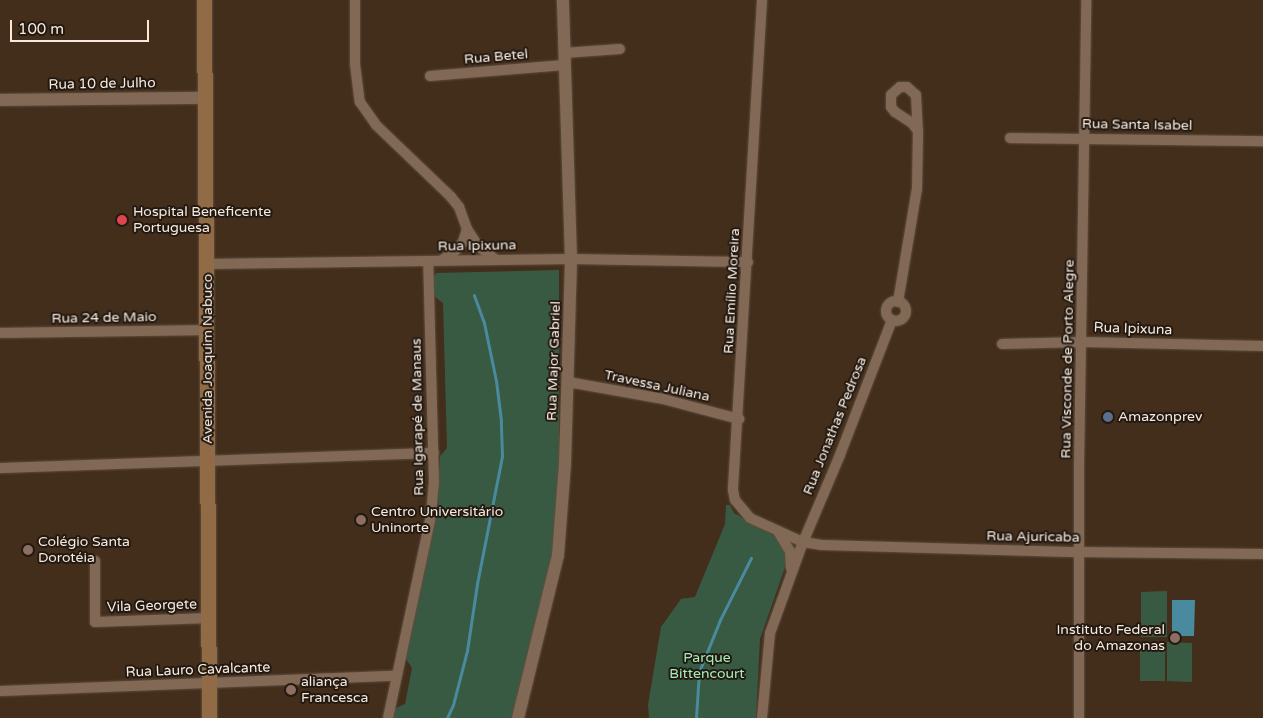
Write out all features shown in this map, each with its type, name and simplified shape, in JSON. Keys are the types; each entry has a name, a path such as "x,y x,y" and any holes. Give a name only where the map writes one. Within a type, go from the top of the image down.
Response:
{"main road":[{"name":"Avenida Joaquim Nabuco","path":"204,0 210,718"}],"street":[{"path":"355,0 355,64 357,92 360,102 376,125 452,197 459,207 467,229 478,246 495,259"},
{"name":"Rua Major Gabriel","path":"518,718 558,554 565,463 571,259 563,0"},
{"name":"Rua Emílio Moreira","path":"762,0 739,419 733,480 735,500 750,518 802,543"},
{"name":"Rua Visconde de Porto Alegre","path":"1078,718 1086,0"},
{"name":"Rua Betel","path":"430,76 564,59 620,49"},
{"name":"Rua 10 de Julho","path":"0,100 204,98"},
{"name":"Rua Jonathas Pedrosa","path":"762,718 770,633 802,543 840,455 892,320 887,316 886,310 889,304 898,302 917,189 918,131"},
{"name":"Rua Santa Isabel","path":"1010,138 1084,137 1263,141"},
{"path":"442,260 456,251 463,242 467,229"},
{"name":"Rua Ipixuna","path":"207,264 495,259 748,262"},
{"name":"Rua Igarapé de Manaus","path":"388,718 431,515 434,453 428,261"},
{"name":"Rua 24 de Maio","path":"0,333 208,330"},
{"name":"Rua Ipixuna","path":"1002,344 1083,342 1263,346"},
{"name":"Travessa Juliana","path":"568,382 663,399 739,419"},
{"path":"0,468 434,453"},
{"name":"Rua Jonathas Pedrosa","path":"778,531 790,551 791,574"},
{"name":"Rua Ajuricaba","path":"802,543 1079,552 1263,554"},
{"name":"Vila Georgete","path":"95,561 95,622 210,618"},
{"name":"Rua Lauro Cavalcante","path":"0,691 396,676"}],"green space":[{"path":"559,270 559,498 552,555 513,718 393,718 394,709 405,704 412,668 406,659 437,507 440,456 447,448 443,303 434,296 433,278 436,273"},
{"name":"Parque Bittencourt","path":"726,505 730,505 734,513 777,537 789,556 760,639 756,718 649,718 648,705 661,627 681,599 695,597 725,524"},
{"path":"1167,591 1167,637 1141,637 1141,592"},
{"path":"1140,642 1165,642 1165,681 1140,681"},
{"path":"1167,642 1192,643 1192,682 1167,681"}],"water":[{"path":"1172,600 1195,600 1194,636 1172,636"}],"waterway":[{"path":"447,718 453,705 467,651 477,584 502,456 501,421 496,381 484,323 474,296"},
{"path":"696,718 699,672 720,620 751,558"}],"place":[{"name":"Hospital Beneficente Portuguesa","path":"122,220"},
{"name":"Amazonprev","path":"1108,417"},
{"name":"Centro Universitário Uninorte","path":"361,520"},
{"name":"Colégio Santa Dorotéia","path":"28,550"},
{"name":"Instituto Federal do Amazonas","path":"1175,638"},
{"name":"aliança Francesca","path":"291,690"}]}
